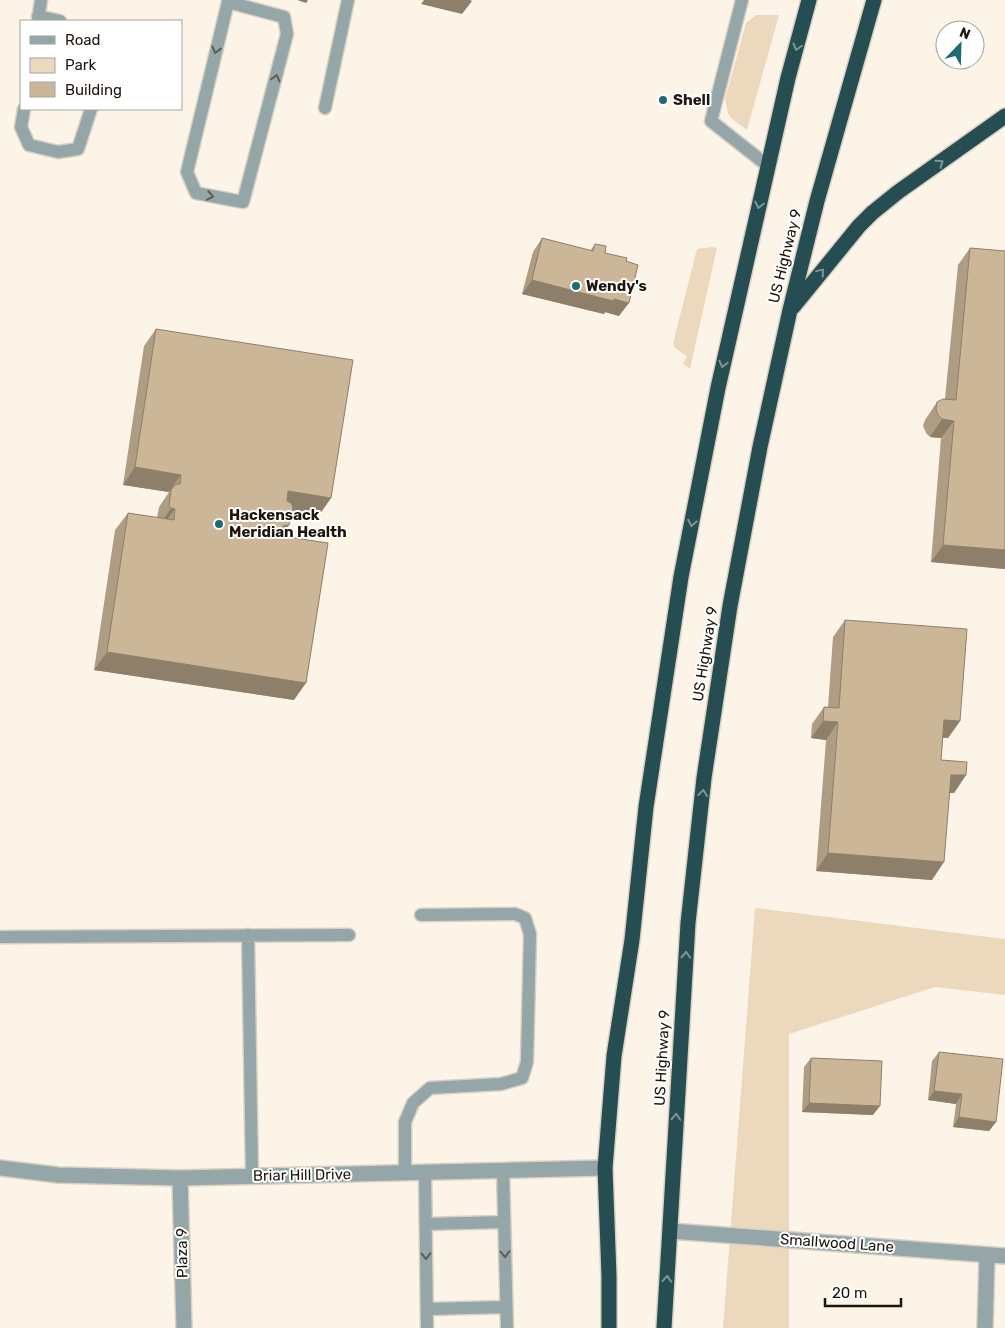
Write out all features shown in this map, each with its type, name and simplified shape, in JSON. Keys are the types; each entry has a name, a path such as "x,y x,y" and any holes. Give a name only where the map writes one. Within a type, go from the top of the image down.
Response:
{"highway":[{"path":"609,1328 605,1168 614,1056 632,940 646,807 681,577 718,388 788,78 809,0"},
{"name":"US Highway 9","path":"664,1328 688,923 704,778 730,606 760,447 790,310 816,202 874,0"},
{"path":"790,310 859,226 872,213 898,192 1005,116"}],"street":[{"name":"Briar Hill Drive","path":"0,1168 58,1175 180,1178 605,1168"},
{"name":"Plaza 9","path":"180,1178 184,1328"},
{"name":"Smallwood Lane","path":"670,1231 1005,1256"},
{"path":"985,1328 987,1255"}],"lane":[{"path":"38,19 41,0"},
{"path":"325,108 348,0"},
{"path":"742,0 711,121 768,166"},
{"path":"228,1 284,16 287,34 243,202 196,193 186,172 228,1"},
{"path":"24,110 21,126 29,145 58,152 78,149 91,110"},
{"path":"405,1173 405,1122 413,1103 430,1088 501,1084 522,1078 527,1062 530,934 525,918 515,914 421,915"},
{"path":"248,935 252,1176"},
{"path":"0,937 349,936"},
{"path":"503,1170 507,1328"},
{"path":"425,1172 427,1328"},
{"path":"426,1224 504,1222"},
{"path":"427,1309 506,1307"}],"green space":[{"path":"756,15 779,15 747,130 731,118 725,99 746,23"},
{"path":"717,248 690,369 683,364 686,356 674,347 673,343 697,249"},
{"path":"755,908 1005,939 1005,995 935,987 789,1034 789,1328 723,1328"}],"building":[{"name":"Wendy's","path":"542,238 593,251 595,244 606,246 605,253 627,258 626,261 638,265 629,303 614,299 613,301 532,280"},
{"path":"970,248 1005,251 1005,550 943,545 954,421 942,419 936,409 937,402 943,399 956,400"},
{"name":"Hackensack Meridian Health","path":"156,329 353,360 331,498 288,491 287,501 293,507 289,525 283,526 281,536 328,543 306,683 107,652 128,513 174,520 175,509 169,506 171,490 176,484 180,484 181,475 135,467"},
{"path":"845,620 967,629 960,721 944,720 941,760 967,762 966,775 951,775 944,862 828,853 838,722 823,721 824,707 839,708"},
{"path":"939,1052 1003,1059 996,1122 959,1117 962,1094 934,1091"},
{"path":"811,1058 882,1061 880,1106 809,1103"}],"place":[{"name":"Shell","path":"663,100"},
{"name":"Wendy's","path":"576,286"},
{"name":"Hackensack Meridian Health","path":"219,524"}]}
